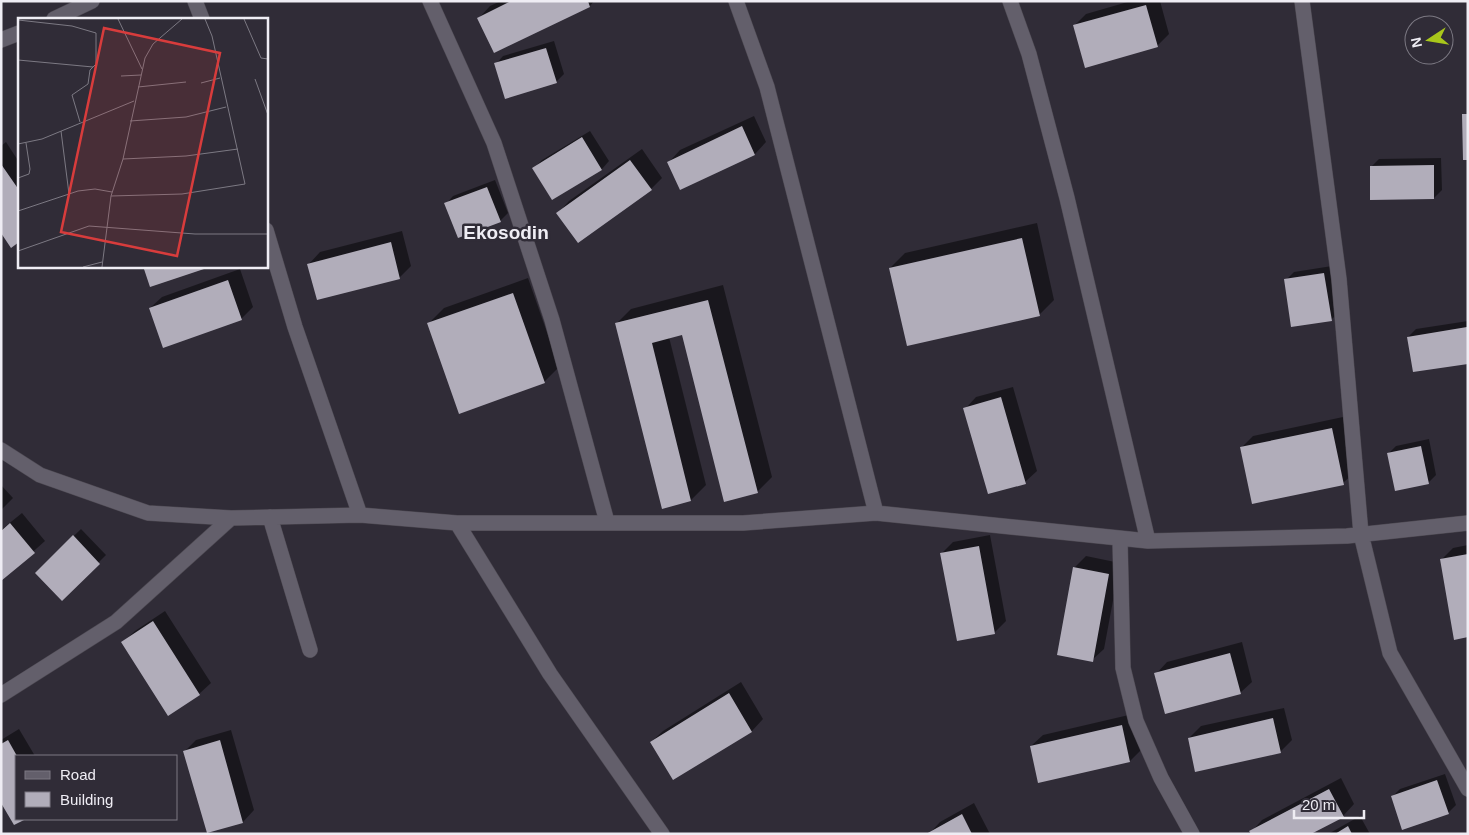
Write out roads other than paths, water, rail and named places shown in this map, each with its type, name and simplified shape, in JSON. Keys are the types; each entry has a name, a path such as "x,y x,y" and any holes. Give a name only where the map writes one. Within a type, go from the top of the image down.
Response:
{"street":[{"path":"56,18 92,1"},
{"path":"195,1 202,18"},
{"path":"430,1 494,143 552,320 607,522"},
{"path":"736,1 767,87 876,513"},
{"path":"1010,1 1029,54 1067,198 1148,541"},
{"path":"1302,1 1338,279 1361,534 1390,653 1468,789"},
{"path":"1,40 18,33"},
{"path":"268,237 295,327 360,515"},
{"path":"1,450 40,475 148,513 231,518 360,515 457,523 743,523 876,513 1120,540 1148,541 1361,534 1468,523"},
{"path":"270,517 310,650"},
{"path":"1,695 116,622 231,518"},
{"path":"457,523 550,674 662,834"},
{"path":"1120,540 1123,668 1136,721 1161,778 1192,834"}],"district":[{"name":"Ekosodin","path":"506,232"}]}
